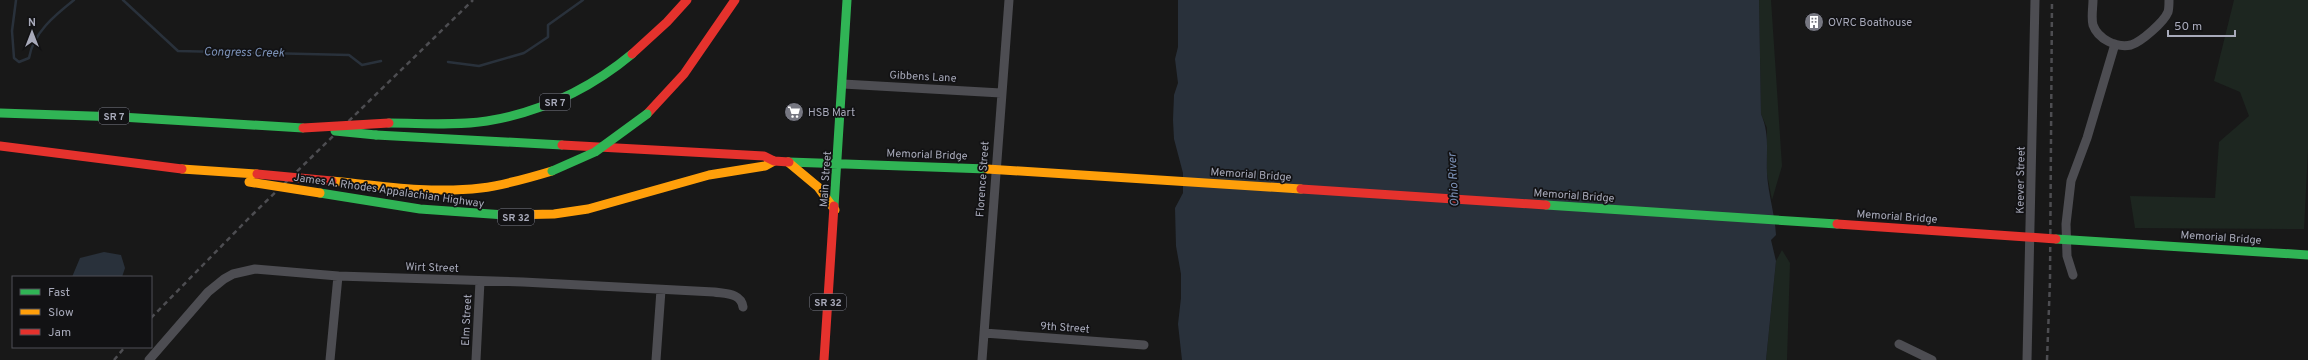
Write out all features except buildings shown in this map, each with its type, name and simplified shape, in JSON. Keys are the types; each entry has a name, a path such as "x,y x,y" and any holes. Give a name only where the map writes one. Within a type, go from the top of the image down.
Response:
{"main road":[{"name":"SR 7","path":"0,113 121,117 303,128 389,123 445,124 488,120 528,112 565,98 601,78 667,24 687,0"},
{"path":"0,146 186,169 398,187 472,189 515,182 552,171 595,152 647,114 669,95 701,54 735,0"},
{"name":"Main Street","path":"824,360 838,163 847,0"},
{"name":"James A. Rhodes Appalachian Highway","path":"303,128 376,135 764,156 774,161 788,162 838,163"},
{"name":"James A. Rhodes Appalachian Highway","path":"186,169 249,182 435,211 487,216 527,217 588,209 628,200 690,180 765,166 774,161"},
{"path":"788,162 818,187 834,210"},
{"name":"Memorial Bridge","path":"838,163 987,169 2308,255"}],"street":[{"name":"Florence Street","path":"982,360 1009,0"},
{"name":"Keever Street","path":"2027,360 2035,0"},
{"path":"2093,0 2093,24 2098,34 2104,40 2115,44 2131,45 2163,21 2168,11 2169,0"},
{"path":"2073,275 2067,256 2066,224 2071,181 2087,138 2115,44"},
{"name":"Gibbens Lane","path":"843,84 1001,93"},
{"name":"Wirt Street","path":"149,360 208,292 233,274 255,269 338,276 480,281 731,294 741,299 744,307"},
{"path":"330,360 338,276"},
{"name":"Elm Street","path":"476,360 480,281"},
{"path":"656,360 662,290"},
{"name":"9th Street","path":"984,333 1144,345"},
{"path":"1899,344 1932,360"}],"shaded area":[{"path":"1759,0 1771,0 1782,166 1772,200 1767,174 1767,128 1761,114"},
{"path":"2234,0 2308,0 2308,149 2304,229 2135,228 2130,196 2215,198 2219,142 2249,116 2240,92 2214,81"},
{"path":"1782,250 1790,263 1787,360 1766,360 1776,261"}],"water":[{"name":"Ohio River","path":"1178,0 1759,0 1761,114 1767,136 1767,173 1776,235 1771,240 1776,261 1766,360 1182,360 1178,324 1181,298 1181,274 1176,246 1175,208 1183,193 1183,173 1174,139 1173,120 1174,95 1178,83 1175,59 1178,47"},
{"path":"104,252 121,255 125,268 122,276 72,276 80,258"}],"waterway":[{"name":"Congress Creek","path":"16,0 12,31 14,58 19,62 29,58 35,40 46,25 52,18 74,0"},
{"name":"Congress Creek","path":"123,0 178,51 349,55 362,65 381,61"},
{"name":"Congress Creek","path":"448,62 479,66 524,53 548,37 548,25 583,0"}],"railway":[{"path":"152,317 248,219 473,0"},
{"path":"2047,360 2050,281 2052,0"},
{"path":"114,360 124,348"}],"traffic: fast":[{"path":"834,206 847,0"},
{"path":"389,123 475,123 527,112 582,88 616,67 632,54"},
{"path":"0,113 121,117 303,128"},
{"path":"552,171 595,152 647,114"},
{"path":"335,131 376,135"},
{"path":"376,135 562,145"},
{"path":"789,162 987,169"},
{"path":"320,193 420,209 505,215"},
{"path":"1546,205 1837,224"},
{"path":"2056,239 2308,255"}],"traffic: slow":[{"path":"505,215 554,214 588,209 709,175 765,166 774,161"},
{"path":"788,162 818,187 835,210"},
{"path":"182,169 257,174"},
{"path":"987,169 1301,189"},
{"path":"332,181 406,189 463,190 499,185 552,171"},
{"path":"249,182 320,193"}],"traffic: jam":[{"path":"632,54 667,22 687,0"},
{"path":"647,114 684,74 735,0"},
{"path":"303,128 389,123"},
{"path":"562,145 764,156 774,161 789,162"},
{"path":"0,146 182,169"},
{"path":"257,174 332,181"},
{"path":"1301,189 1546,205"},
{"path":"824,360 834,206"},
{"path":"1837,224 2056,239"}],"place":[{"name":"OVRC Boathouse","path":"1814,22"},
{"name":"HSB Mart","path":"794,112"}]}
